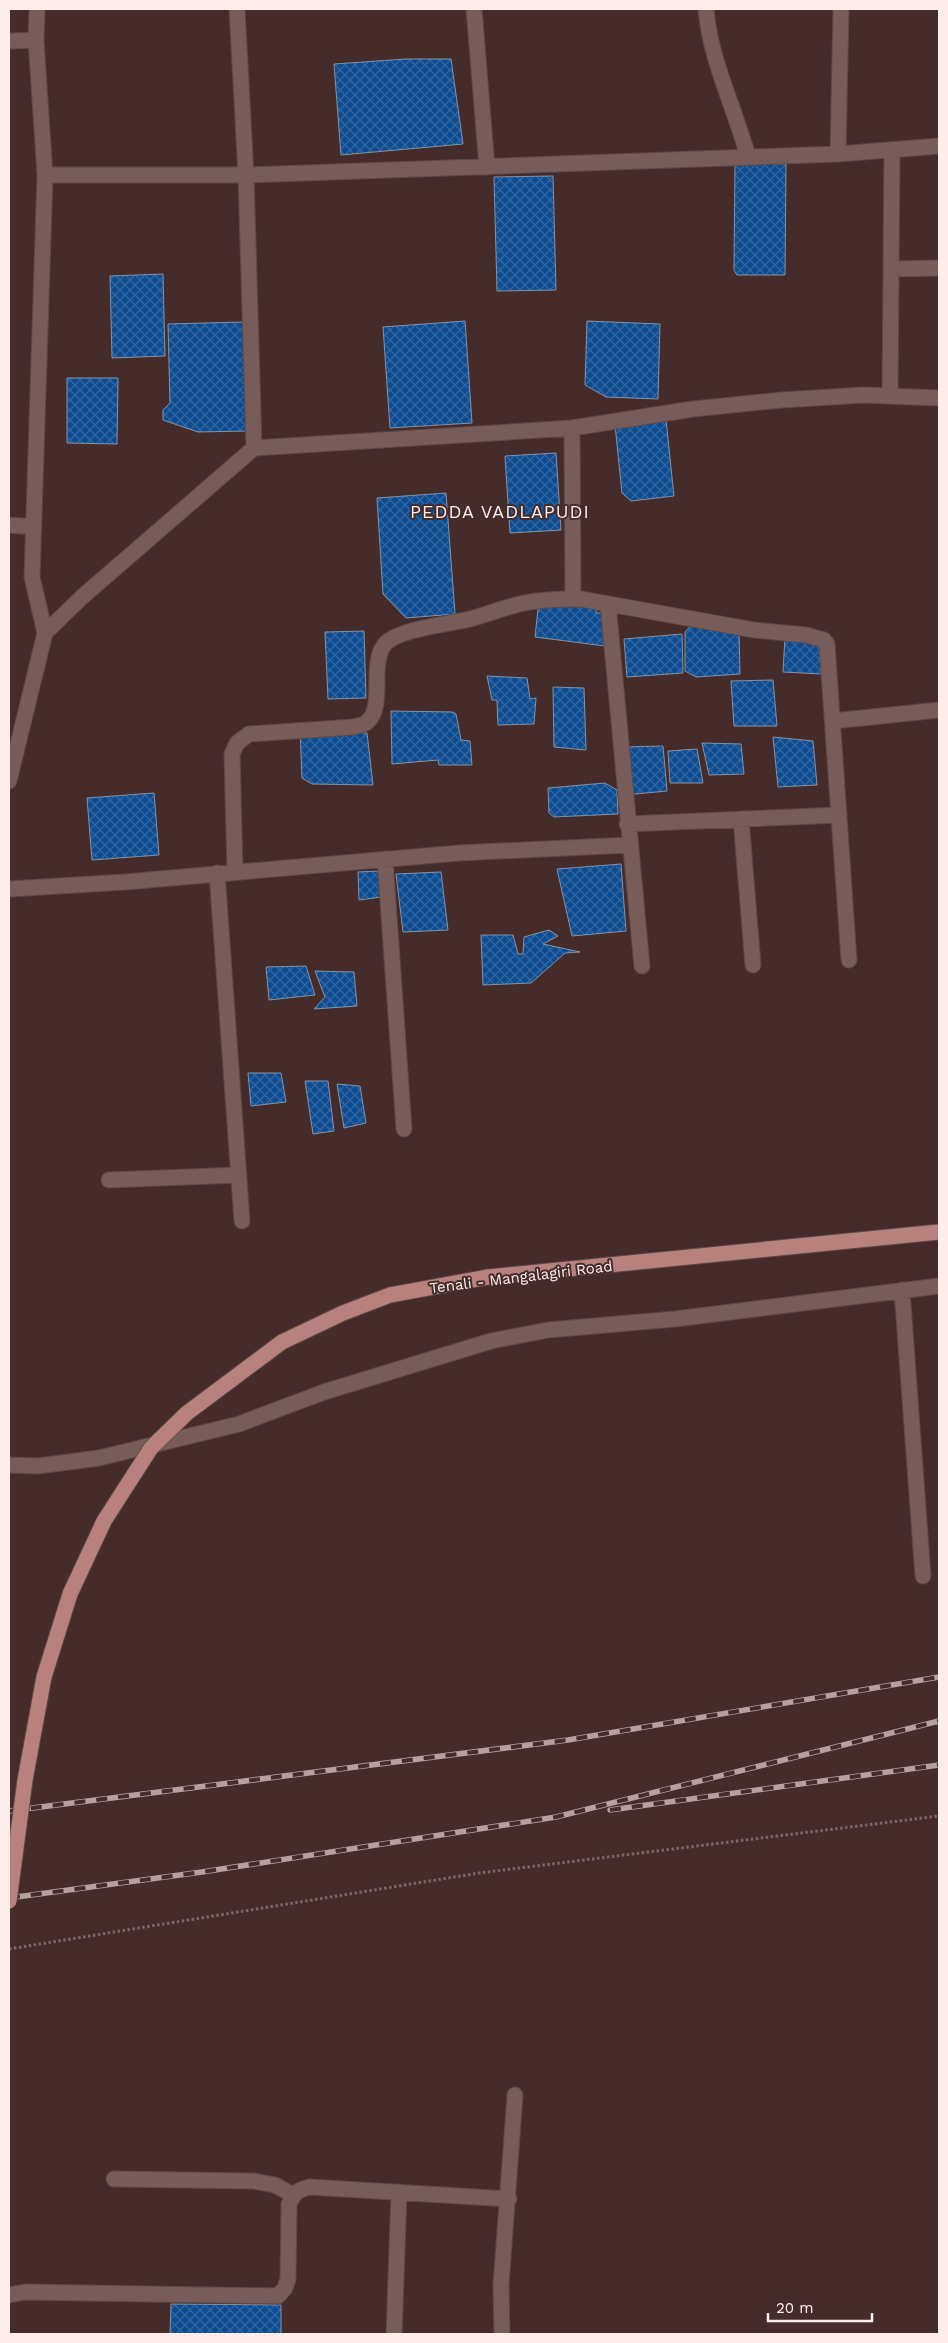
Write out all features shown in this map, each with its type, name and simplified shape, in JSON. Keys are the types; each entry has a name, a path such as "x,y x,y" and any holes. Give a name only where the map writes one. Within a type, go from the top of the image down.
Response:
{"main road":[{"name":"Tenali - Mangalagiri Road","path":"9,1901 25,1780 44,1676 70,1594 104,1521 151,1448 187,1413 282,1342 343,1313 390,1295 479,1279 939,1232"}],"street":[{"path":"37,9 36,40 45,175 32,577 46,633"},
{"path":"237,9 246,176 254,448"},
{"path":"474,9 487,166"},
{"path":"706,9 708,29 715,56 738,119 748,157"},
{"path":"838,154 841,9"},
{"path":"9,41 36,40"},
{"path":"45,175 246,176 838,154 939,146"},
{"path":"890,396 892,150"},
{"path":"891,269 939,268"},
{"path":"9,781 14,740 46,633 82,597 254,448 572,428 693,408 864,395 939,398"},
{"path":"572,428 573,599"},
{"path":"9,525 34,527"},
{"path":"235,872 232,754 237,742 249,734 353,728 367,722 373,714 375,704 379,654 386,643 399,635 469,619 524,603 573,599 608,604 754,630 806,635 824,640 827,644 848,960"},
{"path":"608,604 627,824 642,966"},
{"path":"833,721 939,710"},
{"path":"627,824 839,815"},
{"path":"741,819 753,965"},
{"path":"9,889 459,853 629,845"},
{"path":"385,859 404,1129"},
{"path":"217,873 242,1221"},
{"path":"108,1180 239,1175"},
{"path":"9,1465 38,1466 99,1458 239,1424 324,1392 491,1341 548,1330 675,1319 939,1286"},
{"path":"902,1290 923,1576"},
{"path":"502,2334 501,2285 515,2094"},
{"path":"114,2179 254,2181 275,2184 293,2196"},
{"path":"9,2294 25,2292 278,2296 286,2288 288,2279 289,2204 293,2196 300,2189 310,2187 508,2199"},
{"path":"394,2334 399,2192"}],"path":[{"path":"9,1949 479,1872 939,1816"}],"building":[{"path":"406,59 451,59 463,144 341,155 334,64"},
{"path":"735,163 786,164 785,275 737,275 734,270"},
{"path":"553,176 556,290 497,291 494,177"},
{"path":"163,274 165,356 112,358 110,276"},
{"path":"465,321 472,423 390,428 383,327"},
{"path":"587,321 660,324 658,399 606,397 585,385"},
{"path":"244,322 247,431 198,432 163,420 163,410 170,403 168,324"},
{"path":"67,378 118,378 117,444 67,443"},
{"path":"666,420 674,496 631,501 622,493 615,425"},
{"path":"556,453 561,530 510,533 505,456"},
{"path":"446,493 455,614 406,618 383,594 377,498"},
{"path":"534,604 597,605 596,613 603,613 605,646 535,637 538,609"},
{"path":"696,620 739,631 740,674 696,677 685,671 685,632"},
{"path":"364,631 366,698 328,699 325,632"},
{"path":"682,634 683,673 627,677 624,639"},
{"path":"785,637 819,640 821,674 783,672"},
{"path":"487,676 527,678 530,699 536,698 534,724 498,725 497,700 492,700"},
{"path":"773,680 777,726 734,726 731,681"},
{"path":"553,687 584,688 586,750 554,747"},
{"path":"391,711 452,712 456,714 461,740 470,741 472,765 439,765 438,760 392,764"},
{"path":"300,730 367,733 373,785 312,784 302,778"},
{"path":"773,737 813,741 817,785 778,787"},
{"path":"702,743 741,744 744,774 709,775"},
{"path":"663,746 667,791 625,795 623,747"},
{"path":"697,749 703,783 670,783 668,751"},
{"path":"605,783 617,790 618,814 554,817 549,813 548,788"},
{"path":"154,793 159,855 92,860 87,798"},
{"path":"621,864 626,931 572,936 557,869"},
{"path":"380,871 381,897 359,900 358,872"},
{"path":"441,872 448,930 403,932 396,874"},
{"path":"549,930 558,936 543,944 580,952 565,953 531,983 483,985 481,935 513,935 518,954 523,954 524,937"},
{"path":"306,966 315,995 269,1000 266,967"},
{"path":"315,971 354,972 357,1006 314,1009 325,997"},
{"path":"248,1073 281,1073 286,1102 251,1106"},
{"path":"305,1081 328,1081 334,1131 313,1134"},
{"path":"337,1084 360,1086 366,1123 344,1128"},
{"path":"171,2304 281,2305 281,2334 170,2334"}],"railway":[{"path":"9,1811 568,1740 939,1677"},
{"path":"9,1898 202,1872 556,1817 939,1721"},
{"path":"610,1810 939,1765"}],"district":[{"name":"PEDDA VADLAPUDI","path":"500,511"}]}
